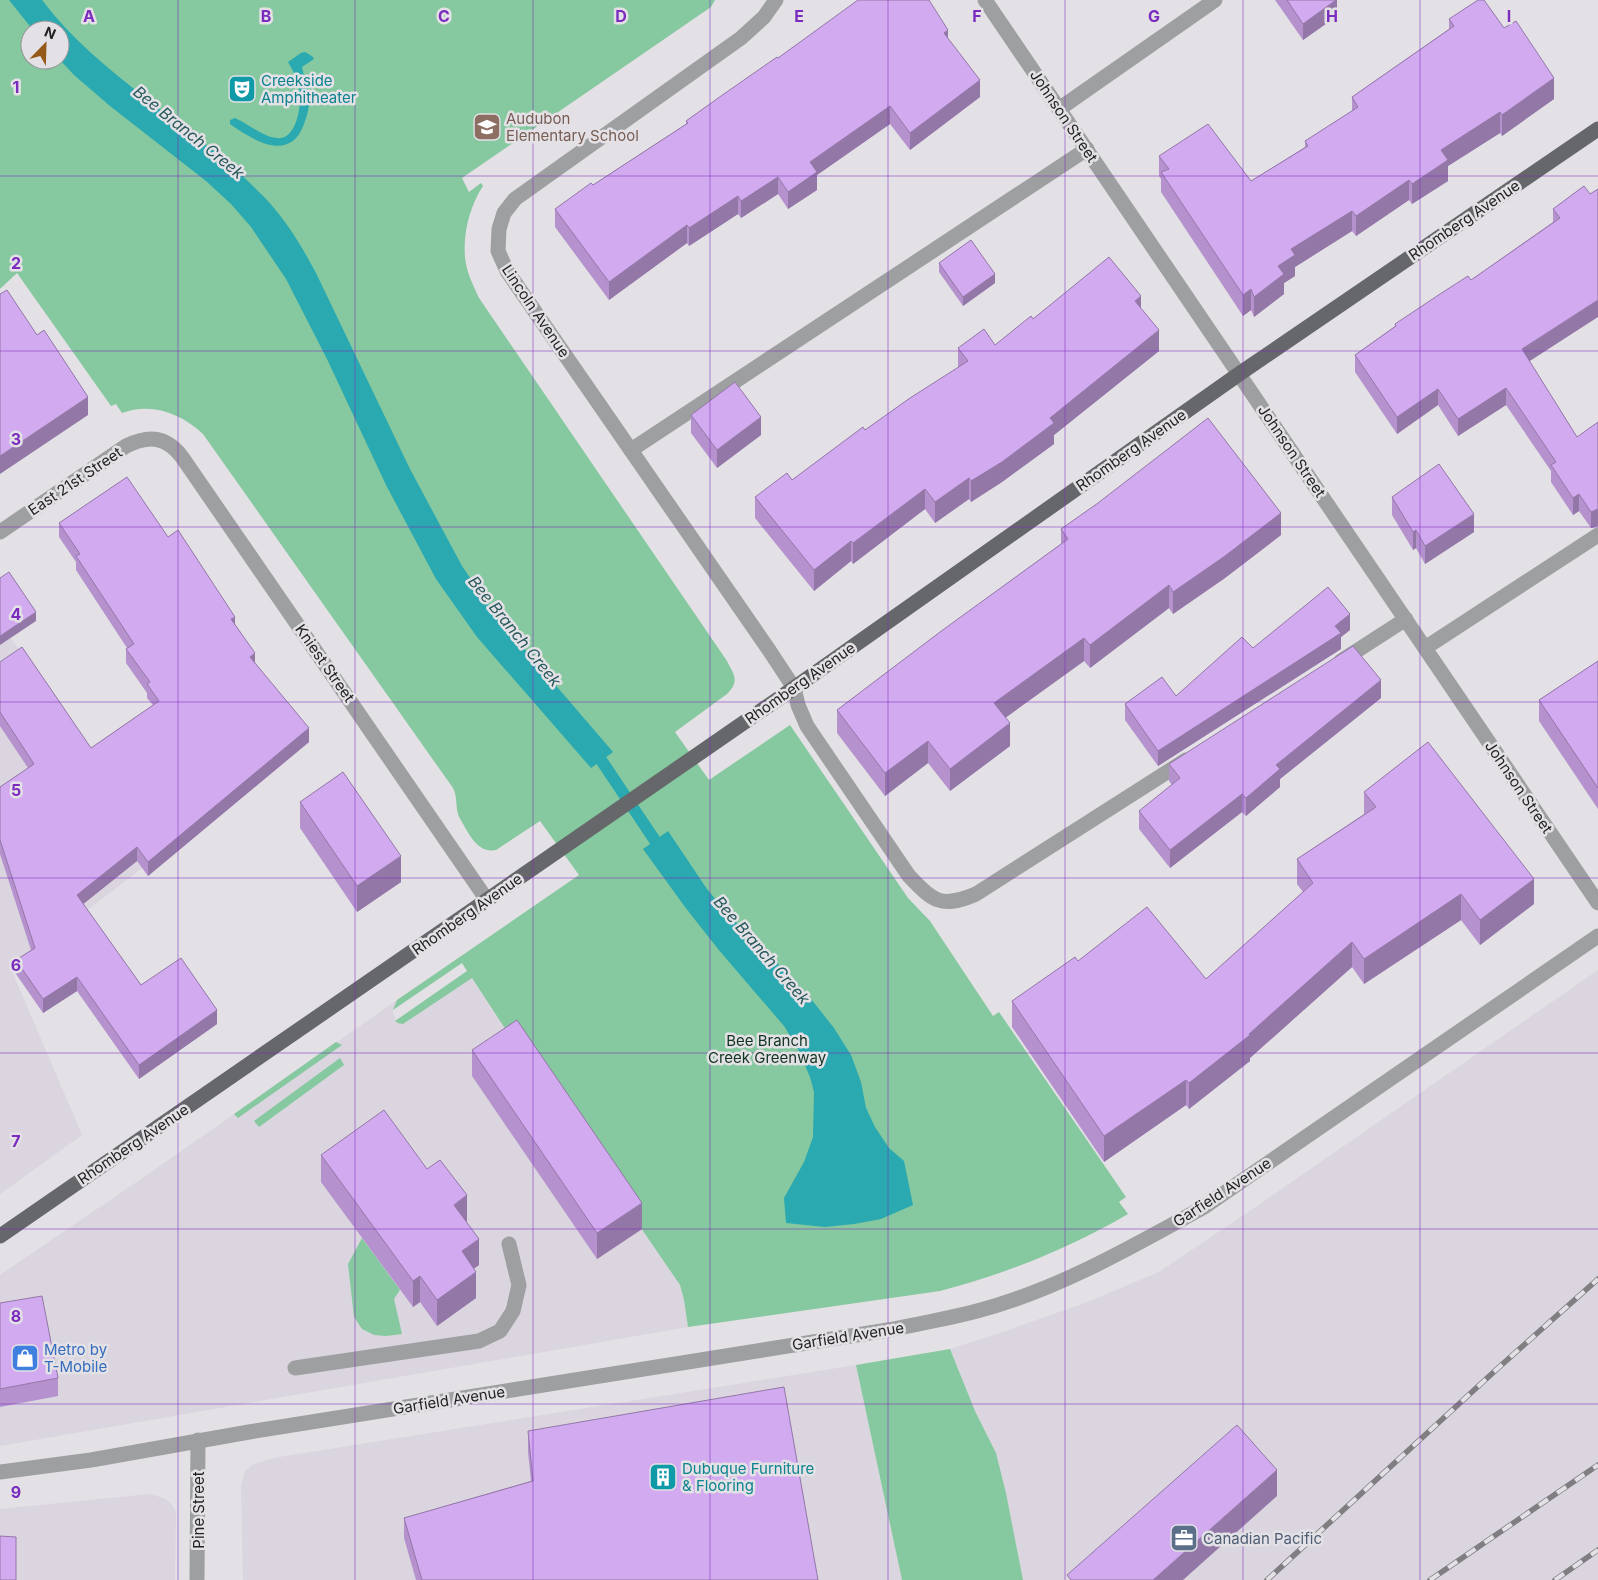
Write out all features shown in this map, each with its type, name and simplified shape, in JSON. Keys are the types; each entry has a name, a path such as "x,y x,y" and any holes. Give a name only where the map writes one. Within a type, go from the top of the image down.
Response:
{"main road":[{"name":"Rhomberg Avenue","path":"0,1236 794,688 1239,374 1598,129"}],"street":[{"name":"Lincoln Avenue","path":"776,0 764,17 741,38 515,199 504,213 499,229 498,251 507,271 794,688 798,705 807,726 909,876 925,893 935,899 947,902 961,900 976,894 1199,752"},
{"name":"Johnson Street","path":"985,0 1598,903"},
{"path":"1059,109 1215,0"},
{"path":"631,450 1087,149"},
{"name":"East 21st Street","path":"0,532 126,446 138,440 152,438"},
{"name":"Kniest Street","path":"152,438 167,442 179,453 487,900"},
{"path":"1424,648 1598,534"},
{"path":"1332,667 1406,620"},
{"name":"Garfield Avenue","path":"0,1472 92,1460 198,1440 888,1330 978,1311 1025,1295 1085,1270 1204,1207 1598,936"},
{"path":"295,1368 479,1342 500,1331 513,1311 519,1285 509,1244"},
{"name":"Pine Street","path":"197,1580 198,1440"}],"shaded area":[{"path":"0,622 159,855 11,969 82,1135 0,1194"},
{"path":"1598,970 1598,1580 1023,1580 996,1453 975,1411 950,1349 1085,1303 1159,1272"},
{"path":"471,977 680,1285 688,1327 0,1446 0,1275 147,1175 397,1000 393,1011 396,1021 403,1024"},
{"path":"856,1365 902,1580 243,1580 241,1486 245,1471 252,1465 273,1458"},
{"path":"150,1494 166,1499 176,1512 175,1580 0,1580 0,1509"}],"green space":[{"name":"Bee Branch Creek Greenway","path":"0,0 715,0 711,7 462,178 469,192 481,183 483,186 471,211 466,229 465,257 468,273 479,298 732,670 735,682 727,694 675,732 709,780 790,725 908,898 930,921 993,1016 999,1012 1126,1197 1119,1202 1128,1214 1083,1238 1037,1259 989,1277 940,1291 688,1327 680,1285 472,978 403,1024 395,1021 467,971 462,963 393,1010 397,1000 579,875 540,821 496,850 483,848 473,840 459,817 453,788 203,434 175,415 155,409 133,410 122,413 116,404 111,406 17,273 0,289"},
{"path":"336,1042 342,1045 238,1118 234,1114"},
{"path":"340,1058 344,1065 259,1127 254,1121"},
{"path":"362,1238 400,1290 394,1299 402,1334 374,1335 362,1329 354,1317 348,1264"},
{"path":"950,1349 975,1411 996,1453 1023,1580 902,1580 856,1365"}],"water":[{"path":"9,0 42,0 59,20 25,20"},
{"path":"70,32 119,77 233,167 276,210 297,240 316,273 410,469 462,566 504,625 613,752 591,768 477,637 436,579 386,485 327,359 286,279 251,227 231,204 206,181 110,106 69,70"},
{"path":"305,52 314,59 302,67 308,90 309,105 305,121 298,136 290,143 281,146 271,145 250,137 230,124 230,120 235,118 269,137 281,138 287,135 296,123 300,106 297,80 288,62"},
{"path":"668,831 707,889 725,911 789,975 834,1028 851,1055 861,1082 866,1108 875,1127 889,1148 904,1161 913,1205 881,1219 854,1224 825,1227 786,1223 784,1198 804,1162 813,1137 814,1092 810,1077 797,1047 784,1026 718,949 643,849"}],"building":[{"path":"858,0 929,0 948,30 944,33 980,80 910,133 890,106 810,162 817,172 788,192 778,177 741,201 738,196 689,228 687,225 609,282 555,209 591,183 593,185 688,123 686,121"},
{"path":"1287,0 1336,0 1303,24"},
{"path":"1478,0 1484,0 1504,28 1516,21 1554,78 1502,115 1500,112 1441,150 1448,160 1412,184 1409,180 1356,216 1352,211 1291,249 1295,255 1278,266 1284,274 1254,297 1251,289 1243,295 1161,172 1169,169 1159,156 1208,124 1251,181 1308,146 1305,141 1358,107 1352,97 1454,26 1449,19"},
{"path":"1584,186 1590,194 1598,189 1598,300 1522,349 1577,437 1598,422 1598,509 1591,512 1579,494 1573,498 1551,465 1556,462 1506,388 1458,419 1438,389 1397,417 1355,355 1396,326 1395,324 1468,276 1471,280 1560,218 1553,209"},
{"path":"971,240 995,274 963,297 939,263"},
{"path":"1109,257 1141,296 1135,301 1159,330 1050,418 1054,423 1002,462 971,481 969,478 935,502 925,489 853,543 851,541 814,570 755,497 787,473 792,480 863,427 865,430 910,398 968,361 958,348 984,329 995,345 1031,316 1033,319"},
{"path":"7,290 37,335 44,330 88,397 0,456 0,294"},
{"path":"735,382 761,417 717,450 691,415"},
{"path":"1208,418 1281,513 1225,556 1173,592 1169,585 1090,645 1084,638 994,703 1010,723 950,769 928,741 885,773 837,710 1068,539 1061,529 1098,503"},
{"path":"1439,464 1474,514 1425,546 1416,530 1413,532 1392,497"},
{"path":"127,477 168,537 178,530 235,617 231,619 255,653 250,657 309,728 148,862 137,847 77,895 141,985 181,958 217,1010 139,1065 77,977 43,999 16,960 35,948 0,840 0,787 34,764 0,712 0,662 22,647 91,748 159,701 147,684 150,682 126,649 134,644 76,556 80,554 59,523"},
{"path":"9,572 36,612 0,636 0,578"},
{"path":"1328,587 1350,614 1335,626 1341,633 1158,751 1125,704 1162,677 1176,696 1242,637 1253,648"},
{"path":"1353,646 1381,680 1276,765 1280,769 1246,798 1242,794 1170,850 1139,811 1180,778 1169,764"},
{"path":"1598,661 1598,788 1539,700"},
{"path":"1428,742 1534,879 1480,920 1461,894 1364,959 1352,942 1250,1035 1189,1083 1186,1080 1104,1136 1012,1001 1075,957 1078,961 1147,907 1206,979 1313,883 1297,859 1376,807 1364,792"},
{"path":"343,772 401,856 357,886 300,802"},
{"path":"517,1020 642,1203 597,1233 472,1050"},
{"path":"384,1110 427,1169 440,1160 467,1195 454,1205 479,1239 462,1251 476,1272 437,1300 420,1276 413,1281 321,1155"},
{"name":"Metro by T-Mobile","path":"42,1296 58,1378 0,1389 0,1303"},
{"name":"Dubuque Furniture & Flooring","path":"784,1387 818,1580 422,1580 404,1518 533,1481 528,1431"},
{"path":"1237,1425 1277,1470 1153,1580 1071,1580 1067,1575"},
{"path":"0,1536 16,1537 16,1580 0,1580"}],"waterway":[{"name":"Bee Branch Creek","path":"591,749 601,760 664,854"}],"railway":[{"path":"1267,1580 1598,1279"},
{"path":"1430,1580 1598,1465"},
{"path":"1555,1580 1598,1550"}],"place":[{"name":"Creekside Amphitheater","path":"242,89"},
{"name":"Audubon Elementary School","path":"487,127"},
{"name":"Metro by T-Mobile","path":"25,1358"},
{"name":"Dubuque Furniture & Flooring","path":"663,1477"},
{"name":"Canadian Pacific","path":"1184,1538"}]}
